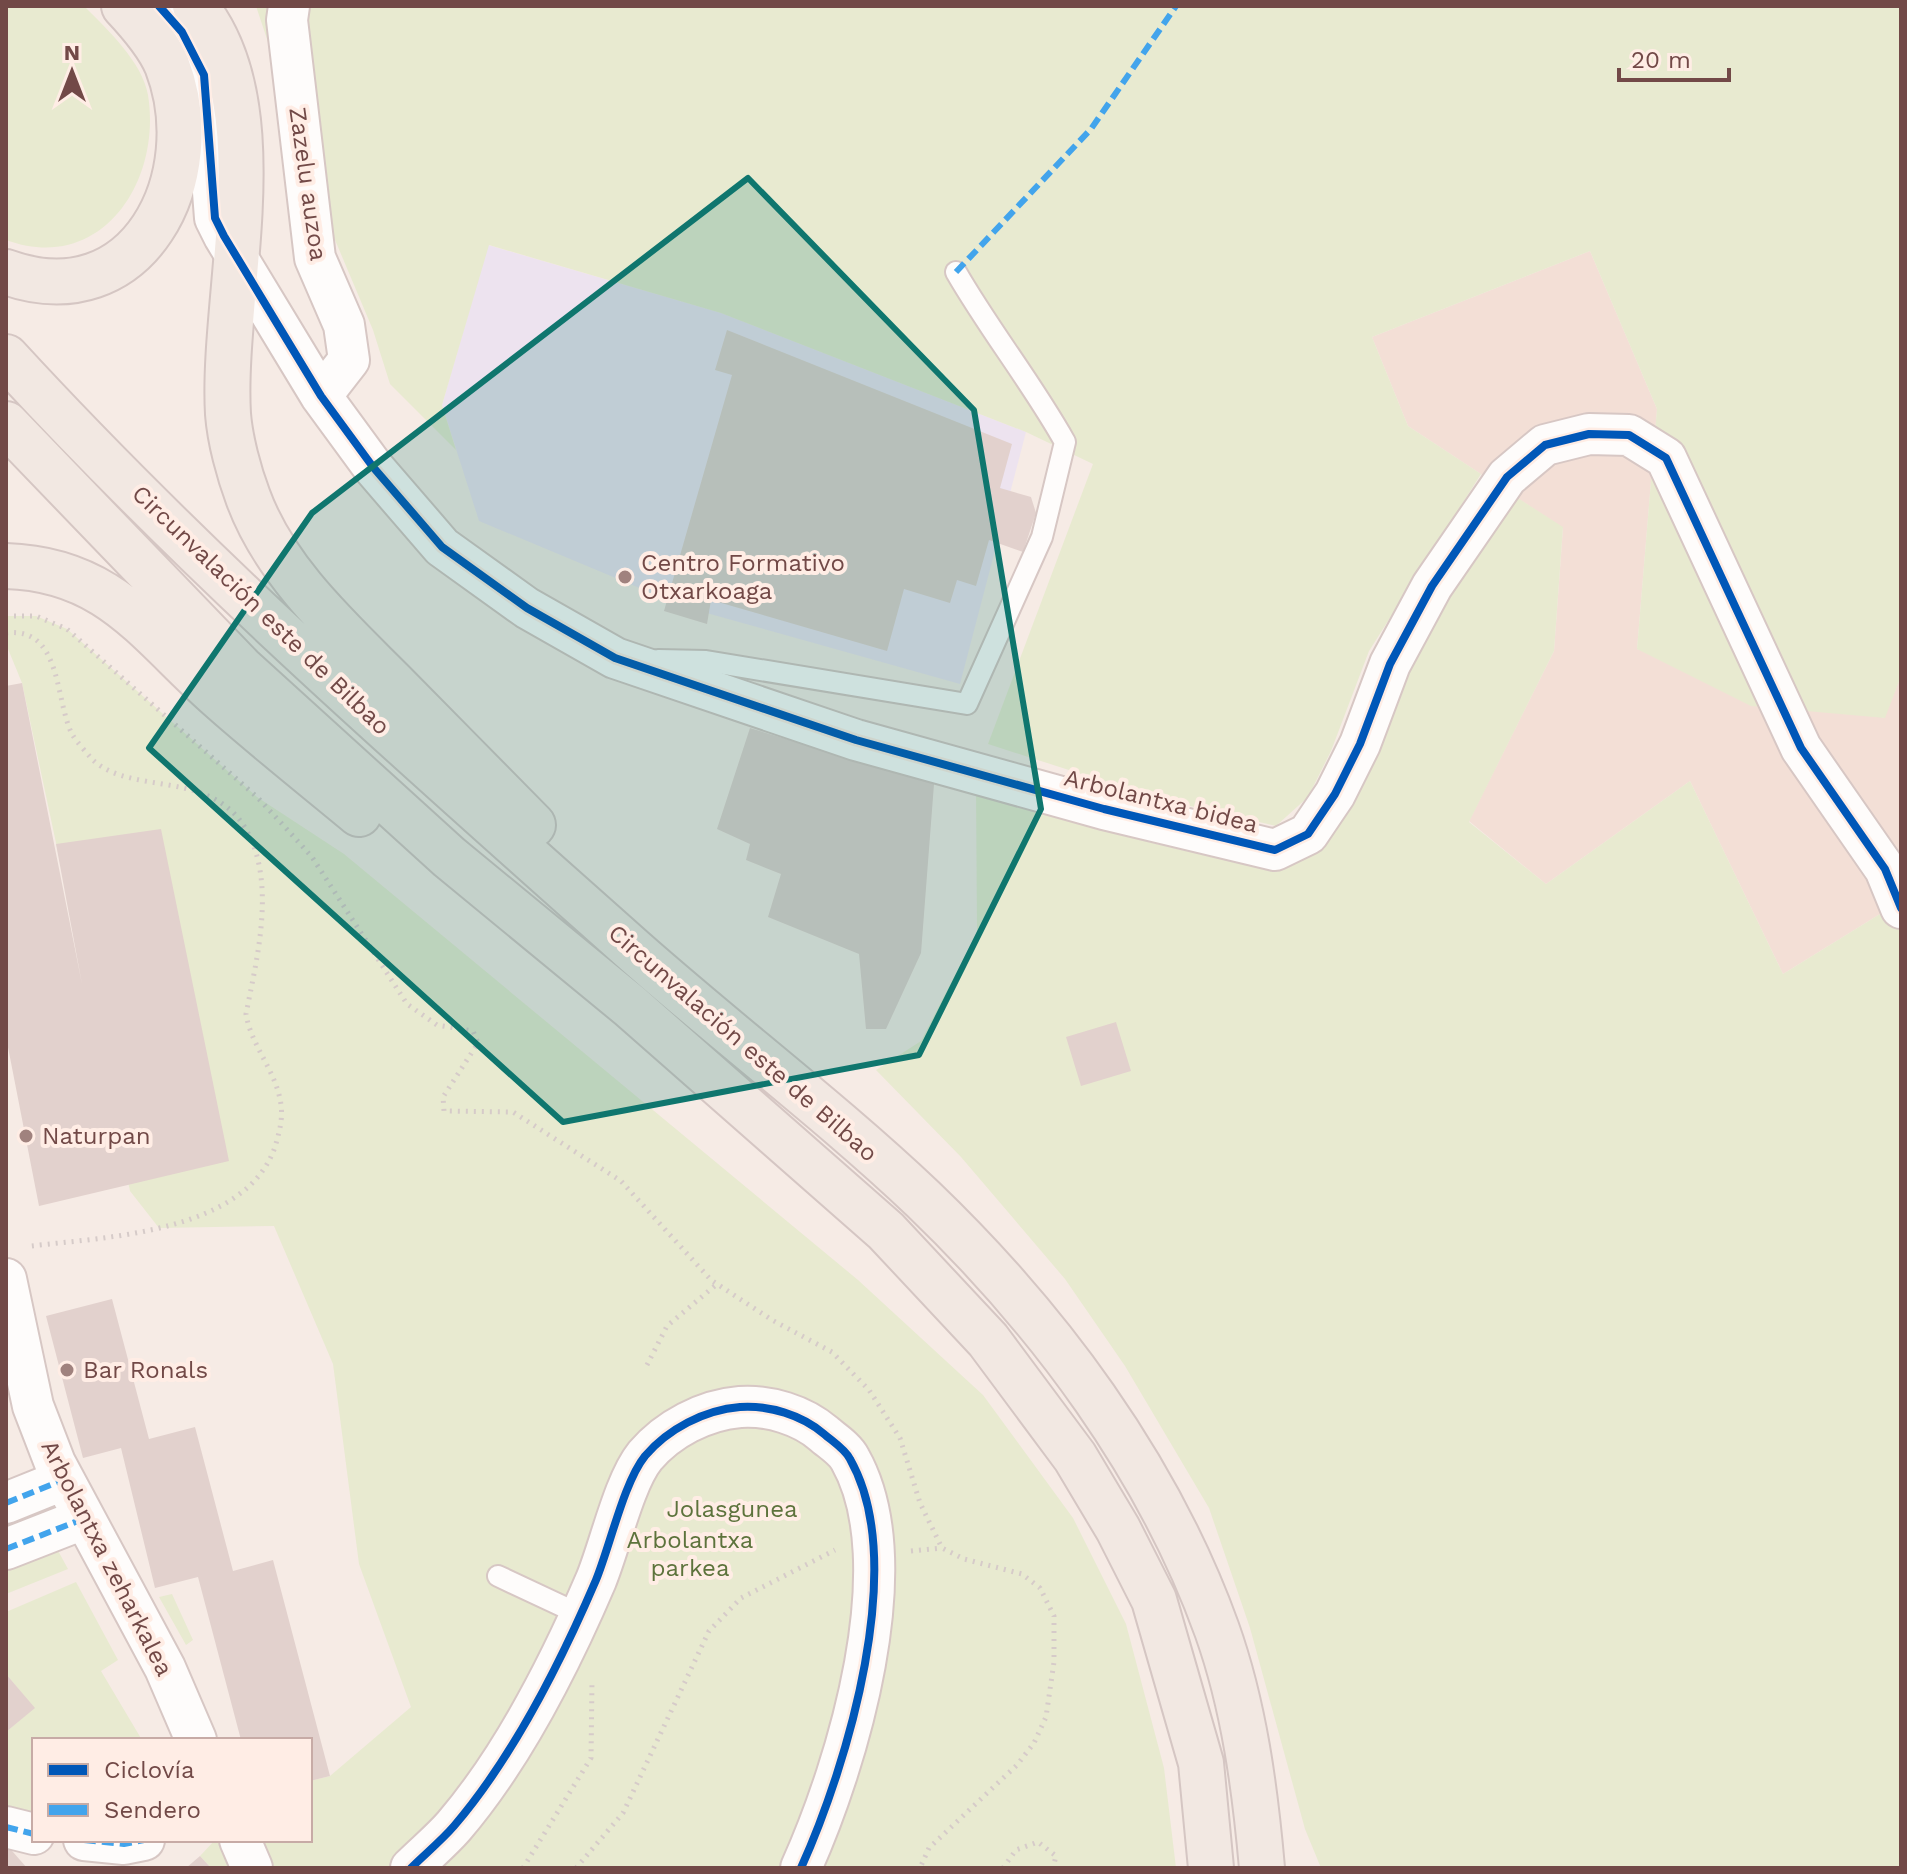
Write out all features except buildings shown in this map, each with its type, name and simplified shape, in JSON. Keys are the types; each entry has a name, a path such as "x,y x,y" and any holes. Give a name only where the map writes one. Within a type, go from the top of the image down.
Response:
{"main road":[{"path":"6,272 25,279 54,281 85,277 107,269 135,251 167,207 175,184 180,144 177,103 166,63 124,6"},
{"path":"195,6 210,24 233,99 242,166 237,263 229,323 228,417 248,497 274,549 322,612 765,1060"},
{"name":"Circunvalación este de Bilbao","path":"6,357 174,530 296,648 642,958 765,1060 920,1196 970,1246 1046,1334 1141,1466 1198,1581 1219,1636 1245,1734 1257,1805 1262,1868"},
{"name":"Circunvalación este de Bilbao","path":"6,424 241,668 449,857 630,1006 886,1231 988,1340 1075,1457 1118,1529 1154,1600 1201,1763 1211,1868"},
{"path":"6,566 40,567 89,585 127,607 218,696 578,995 709,1078"}],"street":[{"path":"159,6 182,32 204,75 215,218 237,263 294,350"},
{"name":"Zazelu auzoa","path":"289,6 287,20 315,258 344,325 349,360 321,396"},
{"path":"241,192 294,350"},
{"name":"Arbolantxa bidea","path":"294,350 321,396 373,467 442,547 527,608 615,658 856,740 1104,809 1275,850 1308,834 1335,794 1360,744 1390,664 1432,586 1507,477 1545,445 1589,434 1629,435 1666,458 1801,748 1885,869 1901,908"},
{"name":"Arbolantxa zeharkalea","path":"19,1269 33,1406 63,1480 165,1668 195,1738"},
{"path":"411,1868 454,1826 493,1773 534,1705 579,1614 644,1458 669,1434 703,1415 728,1410 779,1410 815,1426 849,1456 863,1488 873,1554 871,1621 861,1697 824,1817 801,1868"},
{"path":"6,1503 63,1480"},
{"path":"6,1549 83,1519"},
{"path":"6,1827 32,1834"},
{"path":"104,1842 134,1842"},
{"path":"241,1842 252,1868"}],"lane":[{"path":"615,658 706,661 967,704 1042,537 1065,442 1033,385 987,325 956,272"},
{"path":"498,1576 579,1614"}],"path":[{"path":"6,616 36,616 67,629 257,797 312,857 407,1004 437,1025 473,1031 478,1043 443,1097 444,1111 513,1112 621,1181 717,1284 772,1320 832,1352 869,1390 900,1438 920,1503 942,1548"},
{"path":"6,633 18,632 33,638 44,649 54,666 72,733 93,760 121,775 182,785 206,795 226,808 247,831 263,881 246,1014 249,1032 263,1056 281,1103 282,1125 265,1169 214,1210 151,1232 31,1246 19,1269"},
{"path":"647,1365 667,1326 717,1284"},
{"path":"905,1552 942,1548 964,1559 1022,1574 1040,1588 1054,1616 1054,1662 1046,1717 1034,1743 1017,1765 929,1848 920,1868"},
{"path":"576,1868 623,1813 709,1631 741,1598 836,1550 844,1552"},
{"path":"523,1868 591,1758 594,1688 591,1674"},
{"path":"1003,1868 1016,1850 1038,1842 1056,1856 1053,1868"}],"highlighted area":[{"path":"748,178 974,410 1041,809 919,1055 563,1122 149,748 312,513"}],"shaded area":[{"path":"488,245 721,313 1026,432 960,684 685,607 479,521 442,405"},
{"path":"1590,251 1657,409 1637,649 1884,718 1901,676 1901,901 1783,974 1690,781 1546,884 1469,821 1554,651 1563,528 1408,426 1372,337"}],"green space":[{"path":"6,6 85,7 123,47 145,83 150,128 145,159 134,188 118,213 96,232 70,244 40,247 6,240"},
{"path":"256,6 1901,6 1901,676 1885,718 1751,706 1637,649 1657,409 1590,251 1372,337 1408,426 1481,474 1369,651 1331,751 1308,797 1276,826 1156,798 988,744 1093,464 1026,432 721,313 489,245 442,405 456,450 390,384 373,330 330,228"},
{"path":"1510,493 1563,527 1554,651 1469,822 1546,884 1690,781 1783,974 1901,901 1901,1868 1321,1868 1305,1829 1250,1628 1209,1508 1125,1366 1065,1279 961,1157 876,1070 921,1041 977,932 976,789 1165,846 1204,855 1280,862"},
{"name":"Arbolantxa parkea","path":"6,616 36,616 67,629 257,797 344,854 858,1280 983,1395 1073,1518 1126,1624 1164,1768 1176,1868 211,1868 200,1856 213,1842 312,1842 312,1780 330,1776 411,1707 359,1564 333,1364 274,1226 159,1228 130,1191 22,683 6,644"},
{"path":"50,1536 68,1569 6,1594 6,1562"},
{"path":"76,1582 118,1660 101,1671 141,1738 32,1738 32,1820 6,1813 6,1732 34,1708 6,1674 6,1612"},
{"path":"172,1594 193,1640 186,1645 159,1597"}],"marked path":[{"path":"956,272 1091,129 1176,6"},
{"path":"6,1503 63,1480"},
{"path":"6,1549 83,1519"},
{"path":"6,1827 32,1834"},
{"path":"104,1842 134,1842"}],"cycle path":[{"path":"159,6 182,32 204,75 215,218 321,396 373,467 442,547 527,608 615,658 856,740 1104,809 1275,850 1308,834 1335,794 1360,744 1390,664 1432,586 1507,477 1545,445 1589,434 1629,435 1666,458 1801,748 1885,869 1901,908"},
{"path":"411,1868 449,1832 516,1740 582,1612 637,1467 664,1437 688,1422 713,1412 740,1407 762,1408 806,1421 845,1452 867,1502 874,1552 873,1607 865,1664 852,1721 836,1776 801,1868"}],"place":[{"name":"Centro Formativo Otxarkoaga","path":"625,577"},
{"name":"Naturpan","path":"26,1136"},
{"name":"Bar Ronals","path":"67,1370"}],"park label":[{"name":"Jolasgunea","path":"732,1509"}]}
